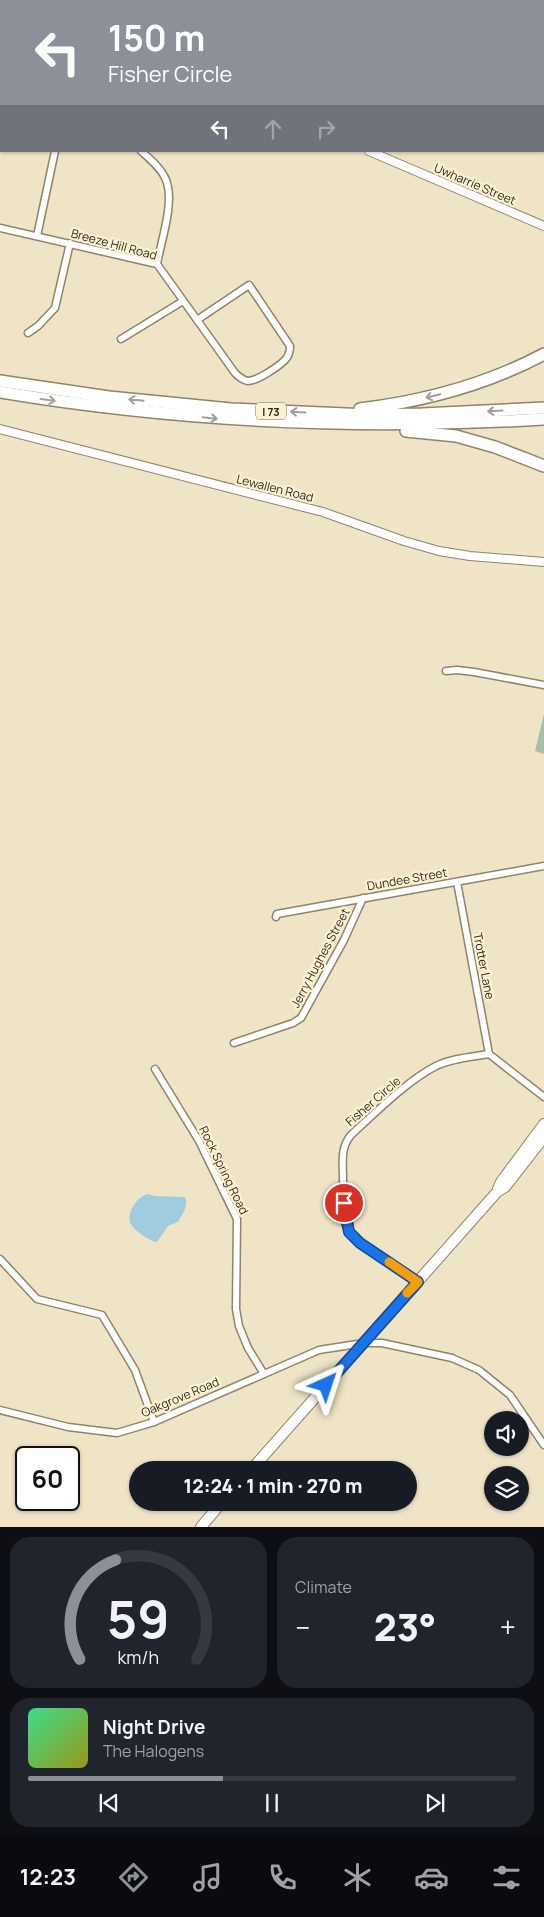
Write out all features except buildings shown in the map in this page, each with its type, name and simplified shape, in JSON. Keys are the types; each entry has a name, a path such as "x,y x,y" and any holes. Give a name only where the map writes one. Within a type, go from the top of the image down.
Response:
{"highway":[{"path":"318,413 385,406 453,391 484,382 518,368 544,354"},
{"name":"I 73","path":"0,381 45,389 173,405 318,413 422,414 544,408"},
{"name":"I 73","path":"0,392 196,417 340,425 402,425 544,419"},
{"path":"340,425 456,436 494,446 544,466"}],"main road":[{"path":"497,1192 501,1182 544,1124"},
{"path":"259,1461 497,1192 505,1187 544,1137"},
{"path":"201,1527 214,1511"}],"street":[{"path":"37,236 55,152"},
{"path":"142,152 163,174 167,181 169,196 157,264"},
{"name":"Uwharrie Street","path":"371,152 544,226"},
{"name":"Breeze Hill Road","path":"0,228 157,264 183,301 235,373 241,379 249,381 258,379 286,360 290,352 290,346 249,285 197,320"},
{"path":"28,332 38,326 54,308 70,243"},
{"path":"121,339 183,301"},
{"name":"Lewallen Road","path":"0,429 323,512 404,541 439,551 470,556 544,562"},
{"path":"446,671 474,672 544,684"},
{"name":"Dundee Street","path":"276,917 276,914 544,866"},
{"name":"Trotter Lane","path":"457,882 489,1054"},
{"name":"Jerry Hughes Street","path":"234,1044 293,1023 301,1018 344,940 363,898"},
{"path":"489,1054 544,1097"},
{"name":"Fisher Circle","path":"418,1282 360,1243 349,1232 344,1203 344,1142 414,1081 436,1066 463,1058 489,1054"},
{"name":"Rock Spring Road","path":"156,1069 199,1141 237,1218 236,1309 239,1326 248,1348 264,1374"},
{"path":"0,1259 37,1299 102,1315 134,1370 154,1422"},
{"name":"Oakgrove Road","path":"0,1410 68,1427 117,1433 154,1422 319,1350 364,1343 382,1343 452,1358 479,1370 510,1395 544,1445"}],"green space":[{"path":"544,714 544,754 535,751"}],"water":[{"path":"144,1195 154,1196 185,1197 186,1200 184,1210 178,1222 168,1226 157,1242 142,1235 130,1222 130,1213 134,1205"}],"slow traffic":[{"path":"389,1262 418,1282 407,1293"}],"route":[{"path":"326,1385 418,1282 360,1243 349,1232 346,1226 344,1203"}]}
